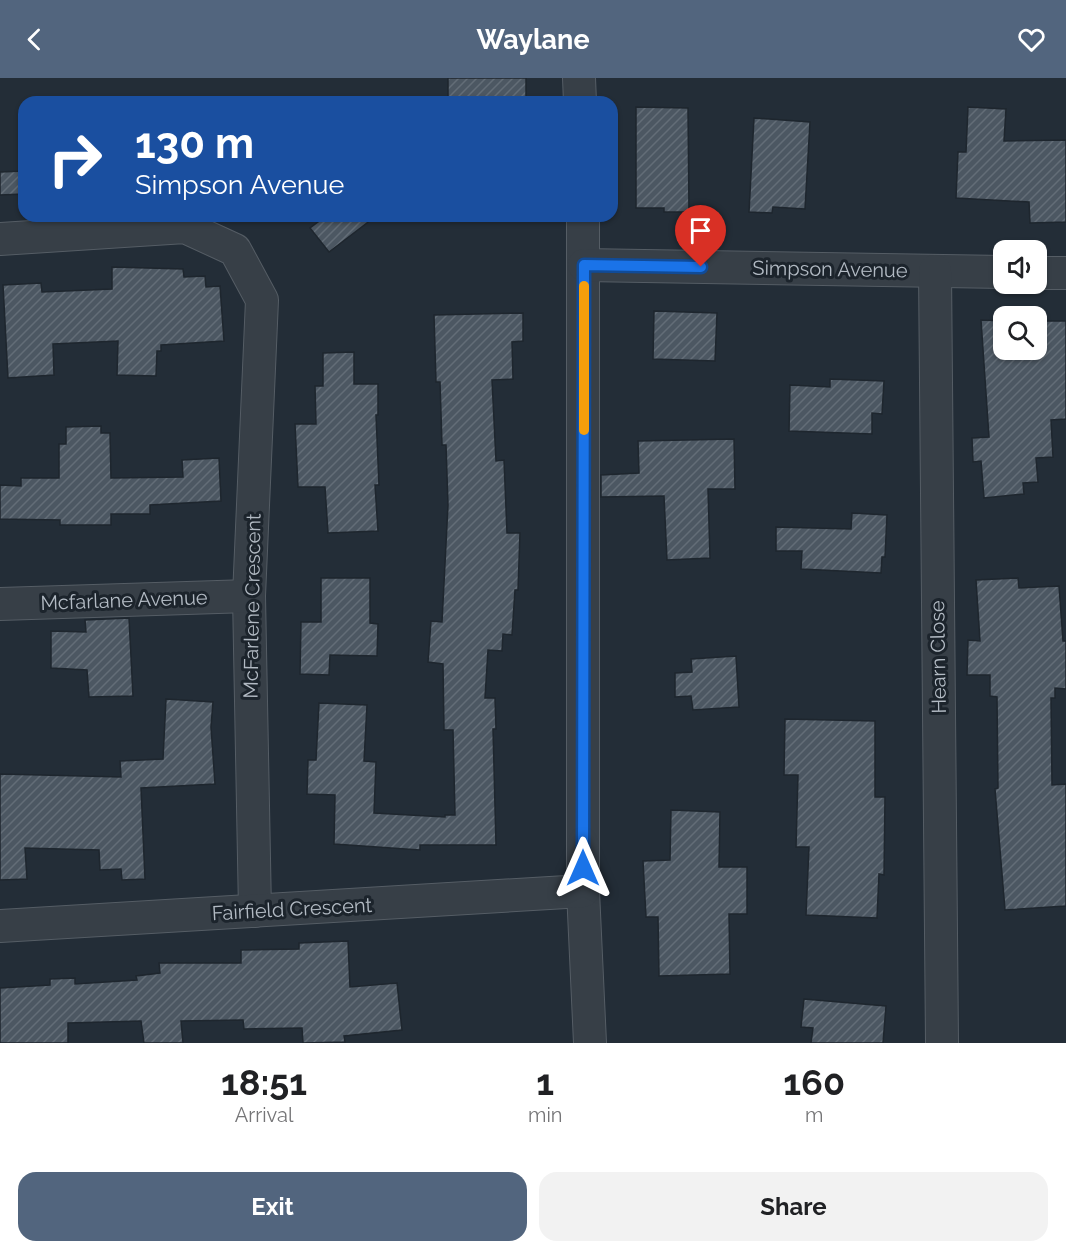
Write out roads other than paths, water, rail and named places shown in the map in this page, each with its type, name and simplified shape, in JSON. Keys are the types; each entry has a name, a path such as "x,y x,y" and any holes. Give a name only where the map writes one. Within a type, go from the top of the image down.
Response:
{"street":[{"path":"579,78 580,96"},
{"path":"583,222 583,891 590,1043"},
{"name":"McFarlene Crescent","path":"0,239 185,227 235,250 262,300 249,596 255,911"},
{"name":"Simpson Avenue","path":"584,265 993,272"},
{"name":"Hearn Close","path":"935,271 942,1043"},
{"path":"1047,273 1066,273"},
{"name":"Mcfarlane Avenue","path":"0,604 249,596"},
{"name":"Fairfield Crescent","path":"0,926 583,891"}]}
